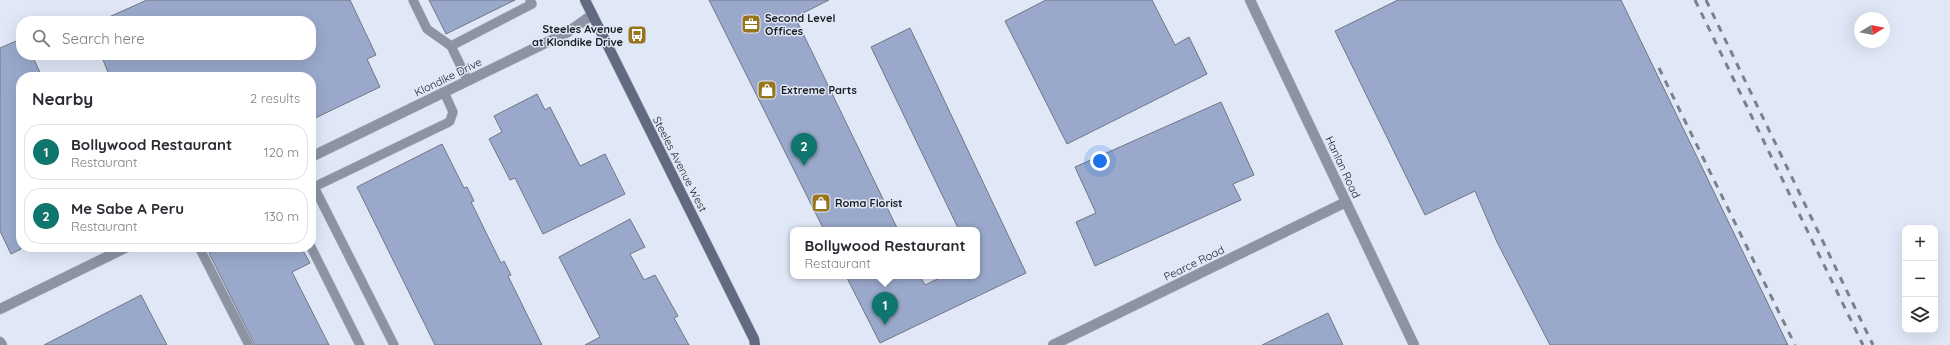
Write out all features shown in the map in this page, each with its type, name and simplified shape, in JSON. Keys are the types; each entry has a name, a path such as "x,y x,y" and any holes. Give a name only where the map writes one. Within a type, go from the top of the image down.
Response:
{"main road":[{"name":"Steeles Avenue West","path":"585,0 755,342 763,345"}],"street":[{"name":"Hanlan Road","path":"1250,0 1414,345"},
{"name":"Klondike Drive","path":"316,155 568,32 592,14"},
{"name":"Pearce Road","path":"1053,345 1346,202"},
{"path":"0,309 118,252"}],"lane":[{"path":"413,0 427,29 451,46 468,81"},
{"path":"451,46 532,4 530,0"},
{"path":"316,182 450,121 453,112 444,92"},
{"path":"316,192 394,345"},
{"path":"202,252 249,345"},
{"path":"314,252 360,345"}],"building":[{"path":"147,0 350,0 376,55 367,59 380,87 316,118 316,72 108,72 103,60 316,60 316,16 111,16"},
{"path":"429,0 515,0 446,34"},
{"path":"709,0 829,0 795,17 897,227 822,227"},
{"path":"1046,0 1152,0 1175,45 1189,37 1207,74 1067,144 1005,21"},
{"path":"1398,0 1621,0 1788,345 1550,345 1497,242 1475,191 1425,215 1335,31"},
{"path":"910,28 1026,273 880,343 848,279 922,279 925,285 938,279 980,279 980,227 958,227 871,47"},
{"path":"16,41 16,60 34,60 40,72 16,72 16,252 11,254 0,231 0,48"},
{"path":"537,94 545,110 550,107 580,166 605,154 625,194 543,234 515,178 510,180 489,139 502,132 494,116"},
{"path":"1221,102 1254,175 1233,184 1241,200 1095,266 1076,222 1096,213 1075,167"},
{"path":"442,144 464,188 467,187 474,201 471,202 501,263 504,261 511,275 508,276 542,345 435,345 357,187"},
{"path":"630,219 645,247 630,254 644,280 655,275 678,316 674,318 689,345 585,345 600,337 559,257"},
{"path":"304,252 310,263 292,272 329,345 255,345 209,253"},
{"path":"141,295 167,345 44,345"},
{"path":"1328,313 1343,345 1262,345"}],"railway":[{"path":"1695,0 1863,345"},
{"path":"1706,0 1873,345"},
{"path":"1659,68 1795,345"}],"place":[{"name":"Second Level Offices","path":"751,24"},
{"name":"Steeles Avenue at Klondike Drive","path":"637,35"},
{"name":"Extreme Parts","path":"767,90"},
{"name":"Me Sabe A Peru","path":"804,166"},
{"name":"Roma Florist","path":"821,203"},
{"name":"Bollywood Restaurant","path":"885,325"}]}
